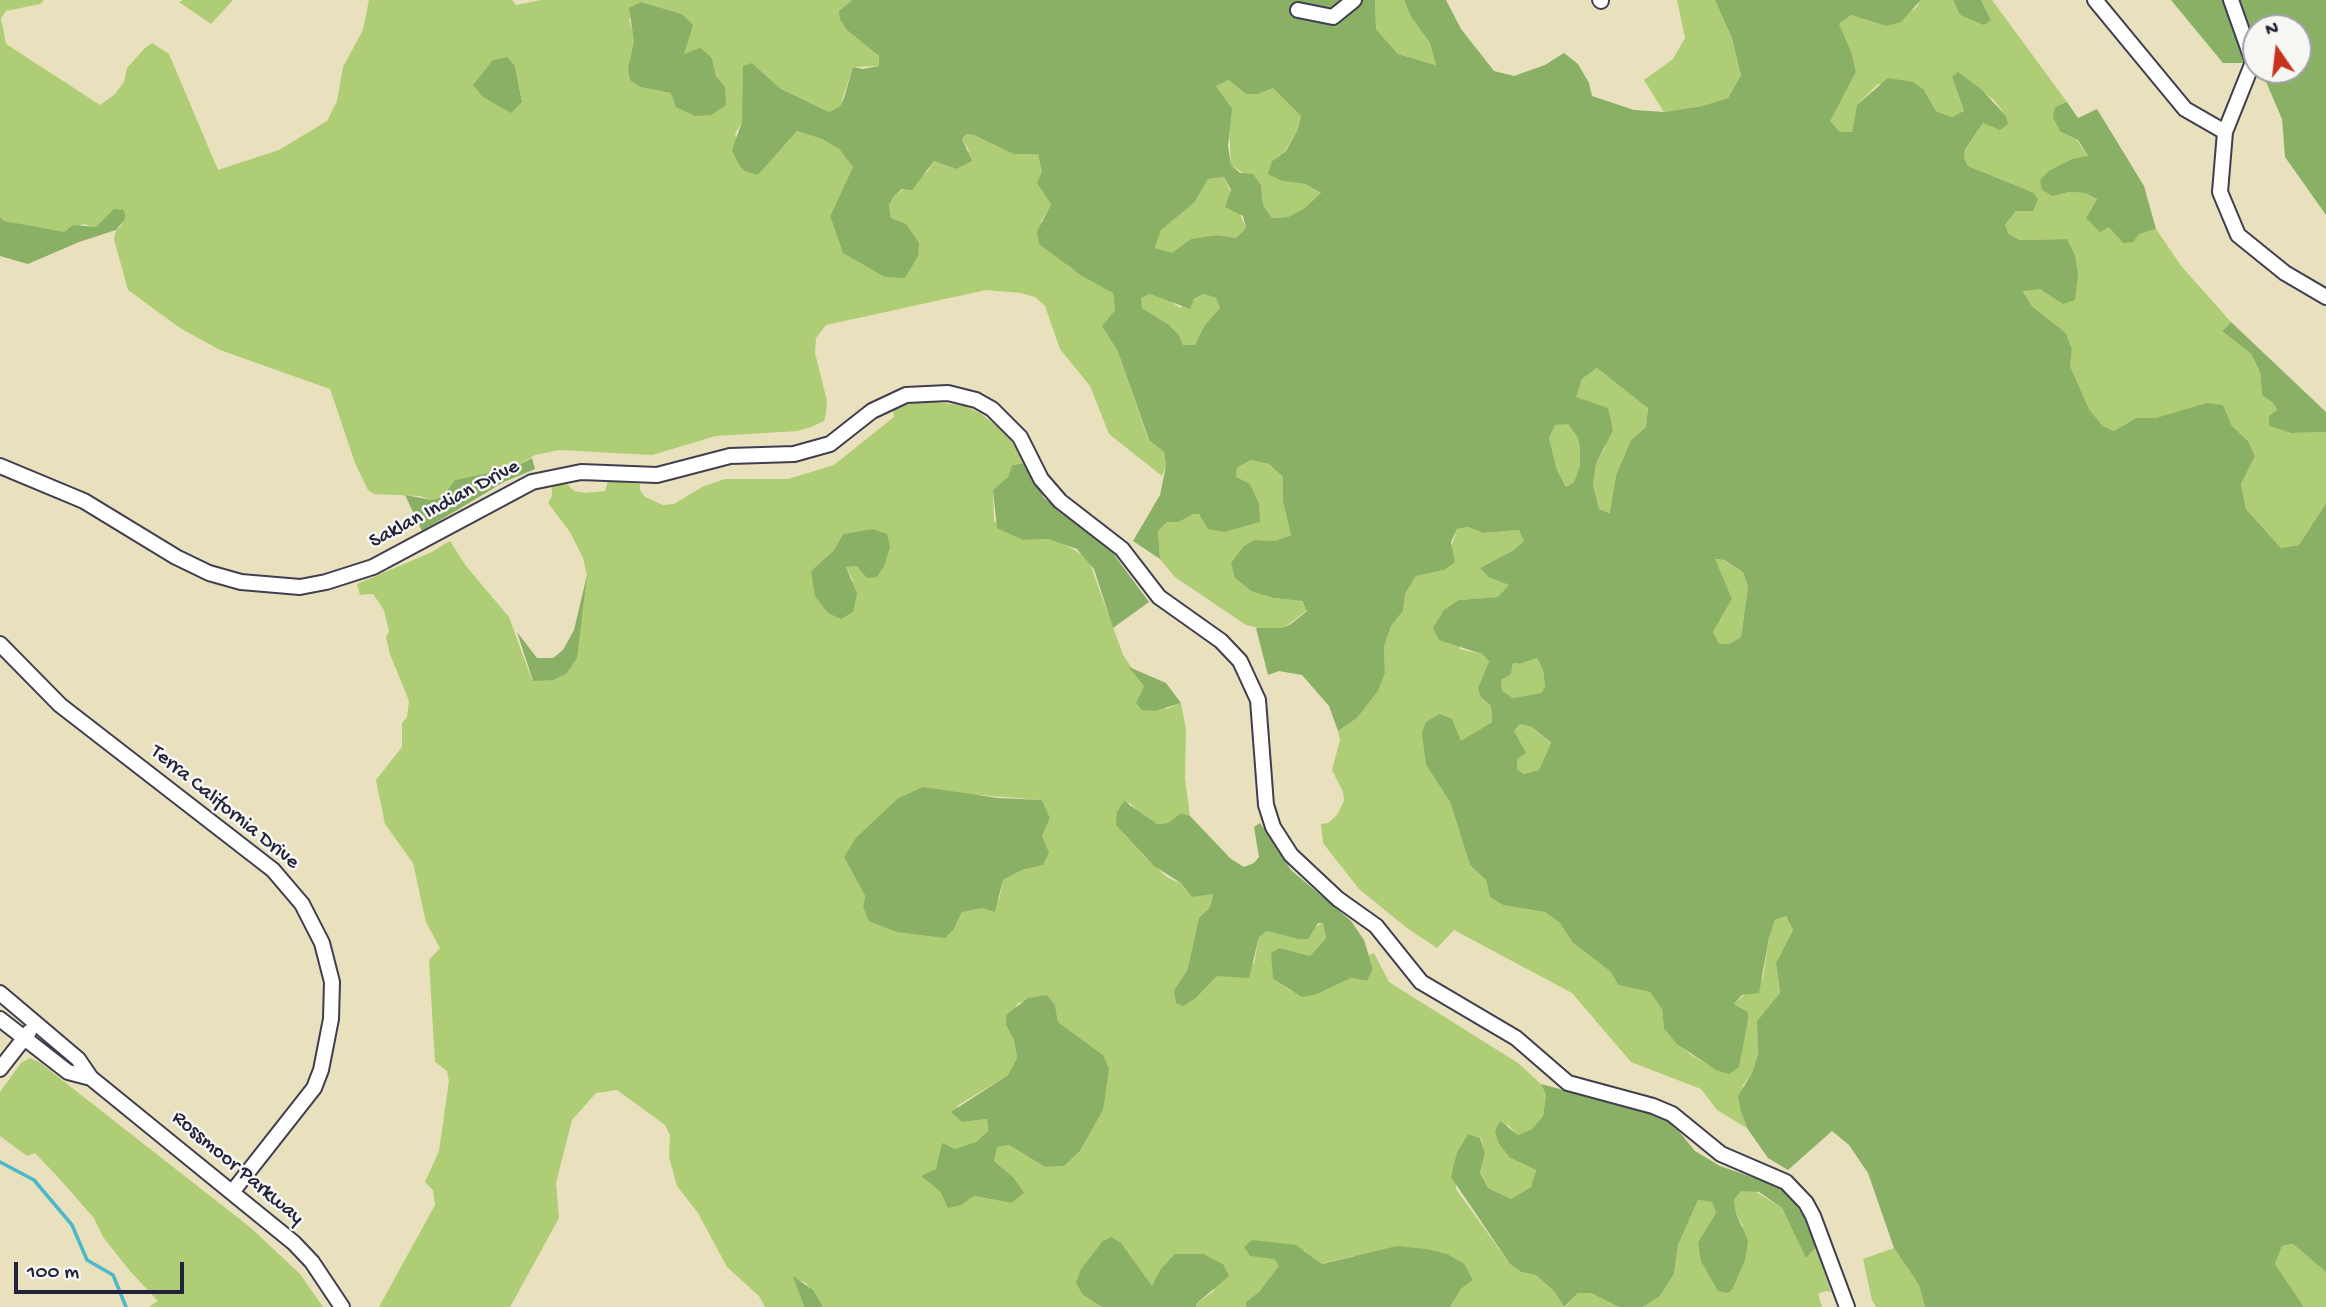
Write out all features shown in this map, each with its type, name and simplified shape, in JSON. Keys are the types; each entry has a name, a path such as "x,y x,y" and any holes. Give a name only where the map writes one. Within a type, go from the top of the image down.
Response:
{"street":[{"path":"1298,10 1333,17 1354,0"},
{"path":"2095,0 2185,109 2225,132"},
{"path":"2231,0 2253,62 2225,132 2220,192 2238,235 2285,273 2326,296"},
{"name":"Saklan Indian Drive","path":"0,466 84,500 176,557 209,573 241,582 300,587 373,567 438,535 513,491 555,476 581,472 657,475 730,456 794,453 830,444 872,411 906,395 948,393 976,400 992,409 1020,437 1041,479 1060,501 1122,549 1159,597 1221,641 1240,661 1258,700 1266,805 1273,827 1291,855 1338,899 1376,926 1421,982 1516,1038 1560,1078 1582,1089 1653,1106 1672,1114 1721,1154 1786,1182 1801,1197 1813,1216 1847,1307"},
{"name":"Terra California Drive","path":"0,644 60,705 273,870 302,904 322,943 332,982 331,1019 321,1070 314,1088 233,1191"},
{"name":"Rossmoor Parkway","path":"0,993 78,1059 91,1078 233,1191 312,1262 342,1307"},
{"name":"Rossmoor Parkway","path":"0,1019 68,1072 91,1078"},
{"path":"0,1069 36,1023"}],"green space":[{"path":"0,0 44,0 40,4 6,11 1,18 6,44 100,105 115,94 124,82 127,68 152,43 169,54 218,170 279,150 327,121 337,101 343,67 363,30 369,0 512,0 516,5 541,0 852,0 839,11 879,57 879,66 853,67 840,106 829,112 781,89 752,63 742,122 735,134 758,175 797,131 822,139 839,149 853,167 830,216 843,252 855,259 891,218 889,205 894,196 927,172 934,161 956,169 969,151 962,139 966,134 974,135 1013,154 1038,154 1051,204 1041,222 1068,266 1113,293 1115,310 1102,326 1118,352 1148,439 1164,452 1166,466 1162,476 1109,434 1090,386 1060,349 1045,306 1035,297 1021,293 986,290 826,325 816,338 815,353 827,401 826,413 824,421 811,427 797,431 716,436 652,455 559,450 535,455 515,467 455,480 442,497 432,500 420,496 374,494 368,490 355,463 330,389 220,350 180,328 128,290 114,239 116,230 122,225 107,217 95,228 84,224 64,232 53,232 4,221 0,217","holes":["641,2 682,14 684,55 712,57 716,76 725,87 671,93 640,87 628,68 635,41 629,19","515,66 522,101 515,107 497,104 483,97"]},
{"path":"233,0 211,24 179,2"},
{"path":"852,0 1375,0 1376,29 1398,54 1436,65 1430,43 1411,17 1404,0 1446,0 1461,29 1494,71 1514,76 1545,65 1564,53 1578,64 1589,83 1592,96 1634,110 1664,112 1702,106 1728,98 1741,75 1732,39 1715,0 1921,0 1901,22 1886,26 1851,15 1839,24 1852,54 1856,72 1830,121 1840,132 1852,132 1857,105 1888,78 1913,82 1924,90 1936,111 1952,117 1964,111 1952,77 1958,72 1982,90 2006,116 2008,124 2000,130 1983,123 1965,150 1964,158 1968,166 2032,192 2038,199 2033,211 2016,211 2005,225 2009,234 2020,240 2067,239 2075,255 2078,274 2075,300 2063,304 2040,289 2023,291 2032,306 2066,333 2072,349 2070,366 2089,409 2103,426 2114,431 2136,418 2156,418 2207,403 2223,405 2232,426 2248,441 2255,456 2241,484 2246,509 2281,548 2299,545 2326,503 2326,1272 2293,1244 2282,1246 2275,1264 2304,1307 1925,1307 1919,1285 1894,1248 1868,1173 1849,1145 1832,1131 1788,1170 1768,1158 1747,1128 1741,1112 1738,1096 1752,1073 1758,1054 1757,1021 1780,993 1776,963 1793,930 1786,916 1775,920 1759,993 1742,995 1734,1004 1748,1012 1748,1020 1739,1067 1729,1074 1716,1070 1677,1044 1664,1029 1662,1009 1650,992 1618,985 1611,972 1572,942 1560,923 1545,912 1503,905 1490,897 1486,880 1470,865 1450,802 1426,765 1422,733 1426,722 1440,714 1452,719 1461,741 1492,722 1491,706 1480,696 1478,688 1489,661 1482,654 1439,640 1433,628 1444,610 1459,600 1498,597 1509,585 1488,577 1480,568 1514,550 1524,541 1519,530 1483,533 1468,527 1457,529 1451,542 1455,562 1444,570 1416,576 1405,594 1403,611 1391,626 1384,647 1385,673 1378,691 1357,718 1338,731 1329,706 1302,675 1279,671 1268,675 1256,628 1283,628 1291,624 1307,611 1302,601 1273,598 1251,591 1235,578 1231,563 1244,546 1255,540 1275,541 1291,535 1283,502 1283,477 1269,464 1251,460 1237,467 1236,477 1250,484 1259,504 1260,522 1224,532 1208,529 1199,514 1193,514 1179,522 1167,522 1158,531 1160,559 1133,541 1160,495 1166,466 1164,452 1149,440 1118,352 1102,326 1115,310 1113,293 1082,276 1039,244 1037,232 1051,204 1037,183 1042,172 1038,154 1013,154 974,135 966,134 962,139 972,161 956,169 934,161 912,190 902,189 894,196 889,205 891,218 906,224 919,243 918,256 905,278 885,277 843,253 830,216 853,167 839,149 822,139 797,131 758,175 745,171 739,165 732,150 742,122 743,66 752,63 781,89 829,112 840,106 853,67 863,69 879,66 879,56 846,29 839,11","holes":["1229,80 1246,94 1258,94 1273,88 1301,116 1298,129 1286,151 1272,161 1268,174 1282,181 1305,184 1321,193 1305,208 1288,217 1272,218 1263,205 1261,185 1253,174 1240,173 1231,165 1228,146 1232,109 1216,86","1224,177 1231,190 1225,207 1243,216 1246,228 1236,238 1216,235 1191,239 1172,253 1155,248 1161,230 1194,203 1208,179","1150,294 1190,309 1194,299 1204,294 1216,298 1220,308 1204,326 1195,345 1183,345 1179,335 1169,325 1142,308 1141,298","1597,368 1648,408 1646,427 1631,440 1616,475 1610,513 1599,509 1593,485 1596,464 1613,430 1608,408 1576,397 1582,379","1568,424 1578,438 1580,466 1574,482 1566,487 1557,470 1549,438 1555,425","1715,559 1724,560 1743,572 1748,587 1741,637 1729,644 1719,644 1713,632 1732,599","1537,658 1543,670 1545,687 1541,693 1513,698 1502,691 1501,680 1511,674 1513,663 1520,664","1520,724 1532,727 1551,743 1539,770 1524,774 1517,769 1517,759 1526,753 1514,731"]},
{"path":"1375,0 1404,0 1411,17 1430,43 1437,65 1398,54 1376,29"},
{"path":"1677,0 1715,0 1732,40 1741,75 1728,98 1702,106 1664,112 1644,80 1673,59 1685,38"},
{"path":"1921,0 1953,0 1960,15 1977,20 1991,20 1981,0 1992,0 2067,102 2055,107 2061,132 2077,140 2088,157 2072,159 2050,170 2053,196 2069,192 2085,193 2097,199 2086,218 2139,234 2156,229 2182,267 2231,322 2222,331 2251,354 2260,372 2262,395 2273,403 2277,411 2269,426 2291,433 2326,432 2326,503 2299,545 2281,548 2246,509 2241,484 2255,456 2248,441 2232,426 2223,405 2156,418 2136,418 2114,431 2103,426 2089,409 2070,366 2072,349 2066,333 2032,306 2023,290 2040,288 2063,304 2075,255 2067,239 2020,240 2009,234 2005,225 2016,211 2033,211 2032,192 1968,166 1964,158 1965,151 1983,123 2006,116 1994,100 1965,78 1952,77 1964,112 1952,117 1936,111 1924,90 1878,84 1857,105 1852,132 1840,132 1829,121 1856,72 1852,54 1838,25 1851,15 1886,26 1916,8"},
{"path":"1953,0 1981,0 1991,20 1984,25 1960,15"},
{"path":"2171,0 2326,0 2326,215 2285,157 2282,119 2267,84 2312,84 2312,14 2242,14 2242,63 2223,63"},
{"path":"641,2 682,14 693,25 684,54 700,48 712,58 716,76 725,87 726,105 711,115 695,116 676,107 671,93 640,87 630,80 628,68 634,42 629,8"},
{"path":"507,57 515,66 522,102 511,113 483,97 473,85 493,60"},
{"path":"1229,80 1258,94 1273,88 1301,116 1298,129 1285,151 1272,161 1282,181 1305,184 1322,194 1288,217 1272,218 1263,205 1261,185 1231,165 1229,128 1216,86"},
{"path":"2067,102 2078,118 2097,109 2144,186 2156,229 2139,234 2133,242 2123,243 2109,227 2100,232 2086,218 2097,199 2085,193 2069,192 2053,196 2042,190 2040,180 2050,170 2072,159 2088,156 2078,140 2061,132 2053,118 2055,107"},
{"path":"1224,177 1246,228 1236,238 1216,235 1191,239 1172,254 1155,248 1161,230 1194,203 1208,179"},
{"path":"114,209 123,210 125,214 125,219 116,230 79,242 28,264 0,256 0,217 4,221 64,232 73,225 96,227"},
{"path":"1150,294 1164,297 1180,308 1204,294 1216,298 1220,308 1204,326 1195,345 1183,345 1179,335 1170,326 1142,308 1140,298"},
{"path":"2231,322 2326,412 2326,432 2291,433 2269,426 2269,416 2277,410 2273,403 2262,395 2260,372 2251,354 2222,331"},
{"path":"1597,368 1648,407 1646,427 1631,440 1616,475 1611,513 1599,509 1593,485 1596,464 1605,448 1608,409 1575,397 1582,379"},
{"path":"923,400 965,406 980,413 1006,433 1025,463 1012,465 1008,477 993,490 994,521 1023,540 1048,539 1064,544 1088,558 1123,655 1144,686 1139,696 1166,709 1181,703 1186,730 1185,779 1190,816 1181,813 1168,823 1157,824 1143,816 1129,802 1125,836 1134,841 1143,855 1168,878 1181,883 1192,897 1213,893 1210,907 1199,918 1187,971 1174,990 1196,998 1217,976 1235,975 1254,963 1259,937 1267,931 1298,939 1323,922 1326,938 1310,956 1280,948 1273,979 1291,991 1317,994 1351,978 1367,981 1373,969 1369,955 1374,953 1389,982 1518,1063 1541,1084 1546,1095 1543,1116 1532,1129 1518,1135 1507,1124 1510,1158 1536,1170 1531,1187 1511,1199 1488,1188 1480,1171 1485,1153 1481,1138 1468,1134 1457,1152 1456,1189 1510,1264 1521,1272 1536,1275 1555,1292 1564,1307 1450,1307 1461,1289 1473,1280 1353,1256 1321,1264 1304,1250 1274,1259 1280,1266 1259,1292 1246,1302 1246,1307 1196,1307 1195,1305 1215,1290 1160,1270 1152,1287 1121,1243 1093,1256 1081,1269 1083,1295 1102,1307 823,1307 806,1283 794,1278 804,1307 765,1307 759,1296 727,1267 698,1213 677,1186 669,1157 670,1135 665,1125 617,1090 596,1093 572,1120 556,1183 559,1218 510,1307 379,1307 435,1205 433,1190 425,1182 439,1151 449,1081 447,1071 435,1062 429,960 440,948 426,922 413,863 385,824 376,780 402,747 402,723 407,717 409,701 390,654 386,637 389,631 384,610 373,594 360,595 357,584 430,553 450,541 466,566 509,617 532,680 566,674 587,575 583,558 570,532 548,503 552,496 552,485 566,483 574,491 585,493 605,491 608,481 640,484 640,490 645,497 663,505 674,504 702,487 725,479 788,479 834,465 894,417 893,409","holes":["872,529 857,566 846,567 853,581 811,571 834,550 843,534","979,795 1042,800 1050,818 1042,836 1043,865 1022,870 1003,880 999,900 983,908 962,912 954,929 863,907 865,896 844,857 897,799","1047,995 1055,1005 1058,1022 1103,1055 1103,1110 1080,1151 1064,1166 1045,1167 1009,1145 996,1147 994,1161 1013,1177 1011,1203 973,1196 961,1205 922,1177 935,1170 941,1158 976,1142 988,1131 987,1119 962,1122 957,1106 1008,1075 1017,1058 1014,1040 1006,1025 1018,1003"]},
{"path":"1555,424 1568,424 1578,438 1580,449 1580,466 1574,482 1566,487 1557,470 1549,438"},
{"path":"532,458 535,469 504,482 422,531 405,495 432,500 442,497 455,480 515,467"},
{"path":"1251,460 1269,464 1283,477 1283,502 1291,535 1275,541 1255,540 1235,578 1251,591 1273,598 1301,601 1307,610 1284,628 1263,629 1246,625 1175,577 1160,559 1158,531 1167,522 1179,522 1193,514 1199,514 1236,477 1237,466"},
{"path":"1025,463 1044,498 1112,552 1149,602 1113,628 1094,569 1077,549 1048,539 1023,540 997,528 993,490 1008,477 1012,465"},
{"path":"1468,527 1483,533 1519,530 1525,541 1480,568 1488,577 1510,585 1499,597 1459,600 1460,649 1482,654 1489,661 1478,688 1480,696 1491,706 1492,722 1426,765 1450,802 1470,865 1486,880 1490,897 1503,905 1545,912 1560,923 1572,942 1611,972 1618,985 1650,992 1662,1009 1664,1029 1669,1035 1690,1054 1717,1070 1743,1038 1748,1020 1748,1012 1734,1004 1763,978 1769,938 1775,920 1786,916 1793,930 1776,963 1780,994 1757,1021 1758,1054 1752,1073 1743,1085 1741,1112 1747,1128 1717,1110 1701,1089 1631,1062 1572,993 1454,930 1437,948 1407,928 1359,889 1323,843 1321,824 1328,823 1337,815 1344,801 1343,792 1332,770 1340,740 1338,731 1357,718 1378,691 1385,673 1384,647 1391,626 1403,611 1405,594 1416,576 1444,570 1457,529"},
{"path":"872,529 887,534 890,547 884,566 877,577 867,578 857,566 846,567 857,594 853,612 841,619 828,613 815,596 811,571 834,550 843,534"},
{"path":"1714,559 1723,560 1743,572 1748,587 1741,637 1729,644 1719,645 1713,632 1732,599"},
{"path":"587,575 577,658 566,674 553,680 533,681 517,632 537,658 553,658 563,650 574,630"},
{"path":"1537,658 1543,670 1545,687 1541,693 1513,698 1502,692 1501,680 1511,674 1513,663 1520,664"},
{"path":"1129,667 1166,683 1181,703 1155,711 1142,710 1136,703 1144,686"},
{"path":"1520,724 1532,727 1551,744 1539,770 1524,774 1517,769 1514,731"},
{"path":"923,787 998,798 1042,800 1050,818 1042,836 1049,853 1043,865 1022,870 1003,880 995,912 983,908 962,912 954,929 945,938 897,932 869,921 863,907 865,896 844,857 856,838 897,799"},
{"path":"1124,801 1157,824 1168,823 1181,813 1190,816 1231,859 1244,867 1254,863 1259,857 1254,827 1260,823 1291,870 1351,921 1364,940 1373,969 1367,981 1351,978 1317,994 1302,997 1273,979 1271,953 1280,948 1310,956 1326,938 1323,923 1318,923 1308,939 1267,931 1259,937 1249,978 1217,976 1196,998 1183,1006 1176,1003 1174,990 1187,971 1199,918 1210,907 1213,894 1192,897 1181,883 1154,866 1116,825 1117,812"},
{"path":"1047,995 1055,1005 1058,1022 1103,1055 1109,1069 1103,1110 1080,1151 1064,1166 1045,1167 1009,1145 997,1147 994,1161 1013,1177 1024,1193 1011,1203 974,1196 961,1205 948,1208 940,1191 921,1176 936,1169 942,1143 955,1149 976,1142 988,1131 987,1119 962,1122 951,1112 1008,1075 1017,1058 1014,1040 1006,1025 1006,1015 1028,998"},
{"path":"30,1058 39,1062 251,1228 300,1274 323,1307 149,1307 158,1301 103,1237 94,1218 35,1153 27,1156 0,1136 0,1092 21,1063"},
{"path":"1541,1084 1646,1112 1672,1123 1695,1151 1720,1166 1781,1187 1802,1213 1816,1247 1806,1258 1782,1208 1759,1192 1741,1191 1734,1200 1736,1213 1748,1241 1745,1260 1732,1290 1727,1293 1718,1291 1701,1261 1698,1242 1716,1213 1712,1202 1698,1200 1678,1245 1674,1274 1660,1296 1643,1307 1619,1307 1591,1293 1578,1293 1564,1307 1555,1292 1536,1275 1521,1272 1510,1264 1451,1177 1457,1152 1468,1134 1480,1138 1485,1153 1480,1172 1488,1188 1511,1199 1531,1187 1536,1170 1510,1158 1498,1142 1495,1131 1500,1121 1518,1135 1532,1129 1543,1116 1546,1095"},
{"path":"1751,1189 1782,1208 1806,1257 1816,1247 1831,1292 1818,1294 1822,1307 1643,1307 1660,1296 1674,1274 1678,1245 1698,1200 1712,1202 1716,1213 1698,1242 1743,1226 1736,1213 1734,1200 1741,1191"},
{"path":"1111,1237 1121,1243 1152,1286 1160,1270 1175,1254 1203,1254 1223,1264 1229,1276 1196,1304 1196,1307 1102,1307 1083,1295 1076,1283 1081,1269 1103,1241"},
{"path":"1252,1240 1296,1245 1322,1264 1397,1246 1426,1249 1447,1254 1464,1264 1473,1280 1461,1289 1450,1307 1246,1307 1246,1302 1259,1292 1279,1266 1274,1259 1250,1256 1244,1247"},
{"path":"2293,1244 2326,1272 2326,1307 2304,1307 2275,1264 2282,1246"},
{"path":"1894,1248 1919,1285 1925,1307 1876,1307 1872,1300 1863,1259"},
{"path":"793,1276 813,1290 823,1307 804,1307"},
{"path":"1578,1293 1591,1293 1619,1307 1565,1307"}],"waterway":[{"path":"0,1162 34,1180 72,1225 87,1260 113,1275 126,1307"}]}
